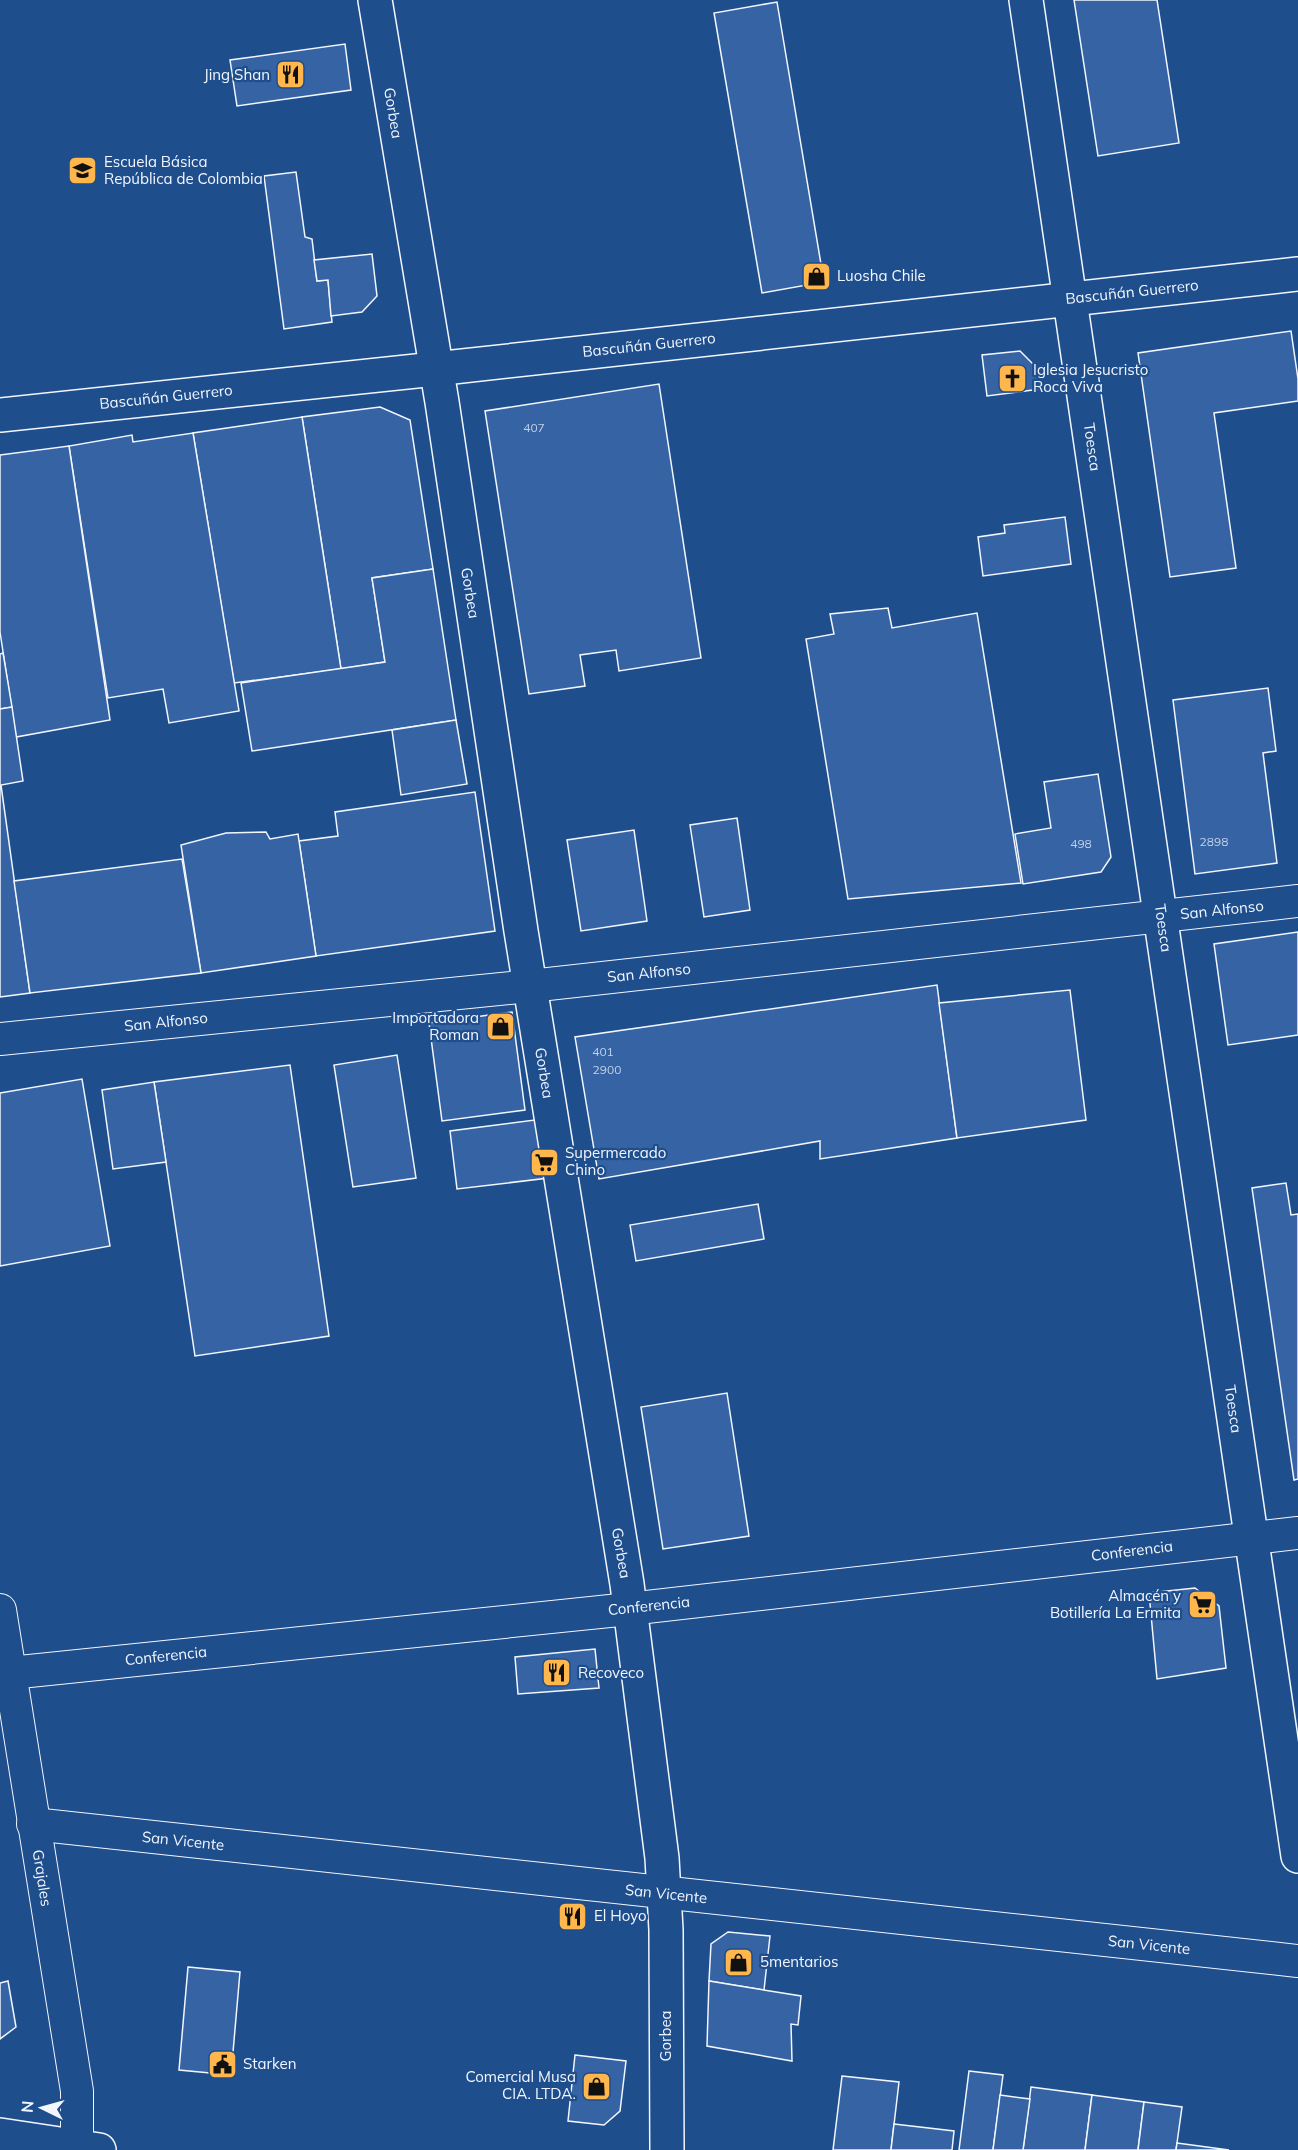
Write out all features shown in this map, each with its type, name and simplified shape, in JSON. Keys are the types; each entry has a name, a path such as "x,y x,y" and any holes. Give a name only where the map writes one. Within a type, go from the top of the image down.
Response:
{"street":[{"name":"Gorbea","path":"375,0 629,1609 662,1858 667,2150"},
{"name":"Toesca","path":"1026,0 1298,1856"},
{"name":"Bascuñán Guerrero","path":"0,415 1298,274"},
{"name":"San Alfonso","path":"0,1039 530,986 1298,901"},
{"name":"Conferencia","path":"5,1673 629,1609 1298,1533"},
{"name":"Grajales","path":"0,1610 5,1673 88,2148"},
{"name":"San Vicente","path":"33,1824 1298,1961"},
{"path":"0,2135 88,2148"}],"building":[{"path":"1074,0 1157,0 1179,143 1098,156"},
{"path":"777,2 824,282 762,293 714,13"},
{"name":"Jing Shan","path":"345,44 351,90 237,106 230,60"},
{"path":"296,172 305,237 312,239 317,281 328,280 332,322 284,329 264,176"},
{"path":"372,254 377,296 362,312 331,316 328,280 317,281 314,260"},
{"path":"1291,331 1298,379 1298,401 1214,413 1236,568 1170,577 1138,353"},
{"name":"Iglesia Jesucristo Roca Viva","path":"1020,351 1038,369 1040,389 987,396 982,355"},
{"path":"659,384 701,658 619,671 616,650 580,655 585,686 529,694 485,411"},
{"path":"380,407 410,420 433,569 372,578 385,662 341,669 302,417"},
{"path":"302,417 341,669 234,683 193,433"},
{"path":"193,433 239,711 169,723 163,689 108,698 69,446 132,435 133,442"},
{"path":"69,446 110,720 16,737 0,632 0,455"},
{"path":"1065,517 1071,564 983,576 978,537 1005,533 1004,525"},
{"path":"433,569 456,720 252,751 241,683 385,662 372,578"},
{"path":"888,608 892,628 977,613 1021,883 848,899 806,639 834,634 830,614"},
{"path":"3,653 12,707 0,709 0,654"},
{"path":"1268,688 1276,751 1263,753 1277,863 1195,874 1173,700"},
{"path":"12,707 23,781 1,785 30,993 0,997 0,709"},
{"path":"456,720 467,784 401,795 392,730"},
{"path":"1098,774 1111,857 1101,872 1023,884 1015,834 1051,828 1044,782"},
{"path":"475,792 495,931 316,956 299,841 338,836 335,812"},
{"path":"737,818 750,910 704,917 690,825"},
{"path":"634,830 647,921 581,931 567,840"},
{"path":"266,832 270,839 298,834 316,956 201,973 181,845 226,833"},
{"path":"182,859 201,973 30,993 14,881"},
{"path":"1298,932 1298,1035 1228,1045 1214,944"},
{"path":"937,985 957,1138 820,1159 820,1141 599,1179 575,1037"},
{"path":"1070,990 1086,1120 957,1138 939,1003"},
{"path":"512,1012 525,1110 442,1121 429,1023"},
{"path":"397,1055 416,1178 353,1187 334,1065"},
{"path":"290,1065 329,1336 195,1356 154,1082"},
{"path":"82,1079 110,1246 0,1266 0,1093"},
{"path":"154,1082 166,1162 113,1169 102,1090"},
{"path":"550,1118 557,1177 457,1189 450,1131"},
{"path":"1286,1183 1291,1215 1298,1214 1298,1479 1294,1480 1252,1188"},
{"path":"758,1204 764,1239 636,1261 630,1225"},
{"path":"727,1393 749,1536 663,1549 641,1407"},
{"path":"1195,1588 1219,1606 1226,1668 1157,1679 1149,1593"},
{"name":"Recoveco","path":"595,1649 599,1688 518,1694 515,1657"},
{"name":"5mentarios","path":"728,1932 770,1936 764,1990 709,1981 711,1944"},
{"path":"188,1967 240,1972 231,2075 179,2070"},
{"path":"8,1981 16,2027 0,2039 0,1983"},
{"path":"709,1981 801,1996 798,2025 791,2024 792,2061 707,2046"},
{"name":"Comercial Musa CIA. LTDA.","path":"575,2055 626,2061 620,2111 604,2125 568,2121"},
{"path":"969,2071 1003,2075 993,2150 959,2150"},
{"path":"842,2076 899,2082 891,2150 833,2150"},
{"path":"1031,2087 1092,2095 1085,2150 1023,2150"},
{"path":"1000,2095 1030,2099 1023,2150 993,2150"},
{"path":"1092,2095 1144,2102 1138,2150 1085,2150"},
{"path":"1144,2102 1182,2107 1176,2150 1138,2150"},
{"path":"894,2124 954,2131 952,2150 891,2150"},
{"path":"1177,2143 1229,2150 1176,2150"}],"place":[{"name":"Jing Shan","path":"291,75"},
{"name":"Escuela Básica República de Colombia","path":"83,171"},
{"name":"Luosha Chile","path":"816,276"},
{"name":"Iglesia Jesucristo Roca Viva","path":"1012,379"},
{"name":"Importadora Roman","path":"500,1027"},
{"name":"Supermercado Chino","path":"544,1162"},
{"name":"Almacén y Botillería La Ermita","path":"1202,1605"},
{"name":"Recoveco","path":"557,1673"},
{"name":"El Hoyo","path":"573,1916"},
{"name":"5mentarios","path":"739,1962"},
{"name":"Starken","path":"222,2064"},
{"name":"Comercial Musa CIA. LTDA.","path":"597,2086"}]}
